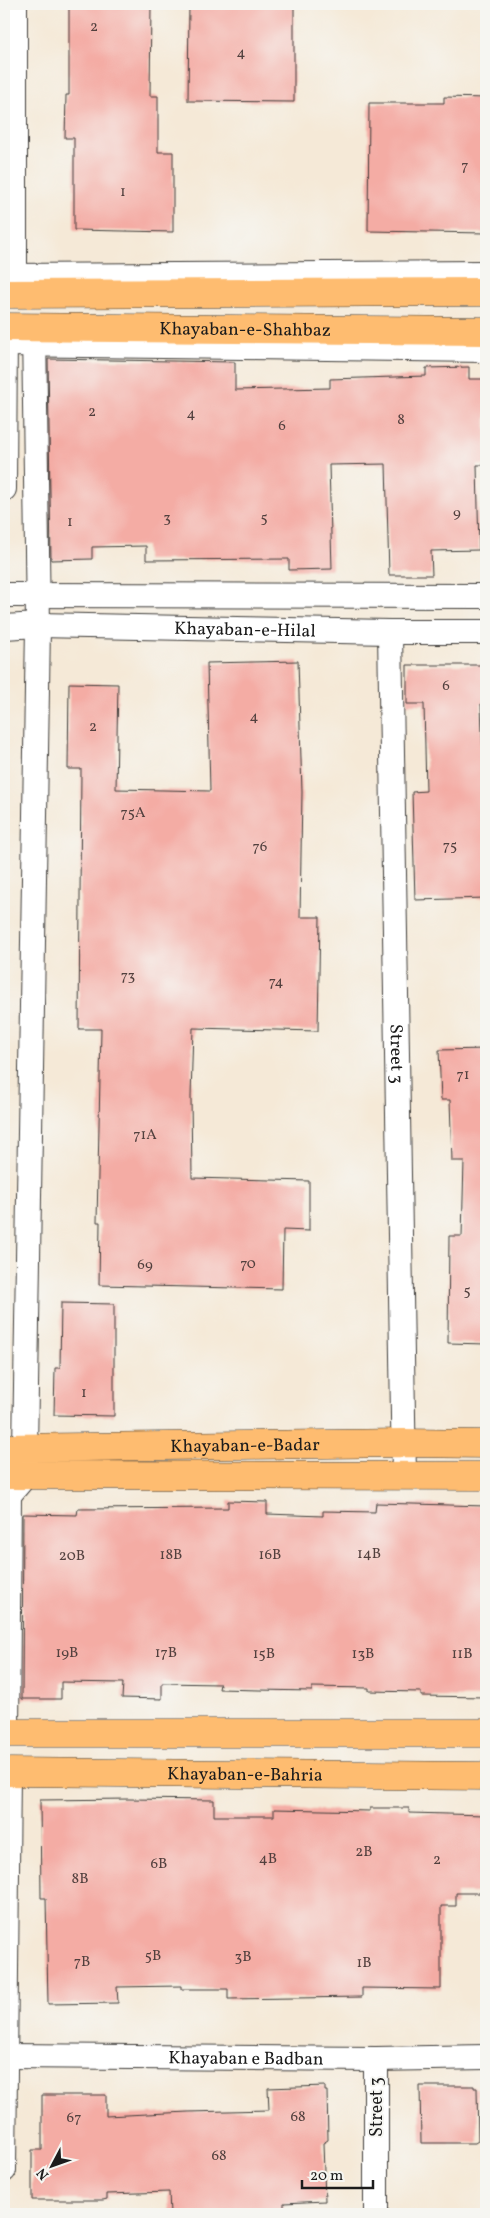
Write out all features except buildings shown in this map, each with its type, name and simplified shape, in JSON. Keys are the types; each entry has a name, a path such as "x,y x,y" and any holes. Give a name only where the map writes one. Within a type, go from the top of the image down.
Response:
{"main road":[{"name":"Khayaban-e-Shahbaz","path":"9,285 486,292"},
{"name":"Khayaban-e-Shahbaz","path":"4,336 486,331"},
{"name":"Khayaban-e-Badar","path":"12,1471 404,1442 486,1444"},
{"name":"Khayaban-e-Badar","path":"12,1471 486,1476"},
{"path":"6,1733 486,1733"},
{"name":"Khayaban-e-Bahria","path":"6,1772 486,1776"}],"street":[{"path":"15,4 9,80 9,285 486,273"},
{"path":"4,336 4,489"},
{"path":"6,1733 12,1471 38,625 34,336 486,350"},
{"path":"4,595 486,596"},
{"name":"Khayaban-e-Hilal","path":"4,626 486,632"},
{"name":"Street 3","path":"390,632 404,1476"},
{"path":"4,2170 6,1772"},
{"name":"Khayaban e Badban","path":"5,2056 376,2060 486,2057"},
{"name":"Street 3","path":"376,2060 376,2214"}]}
